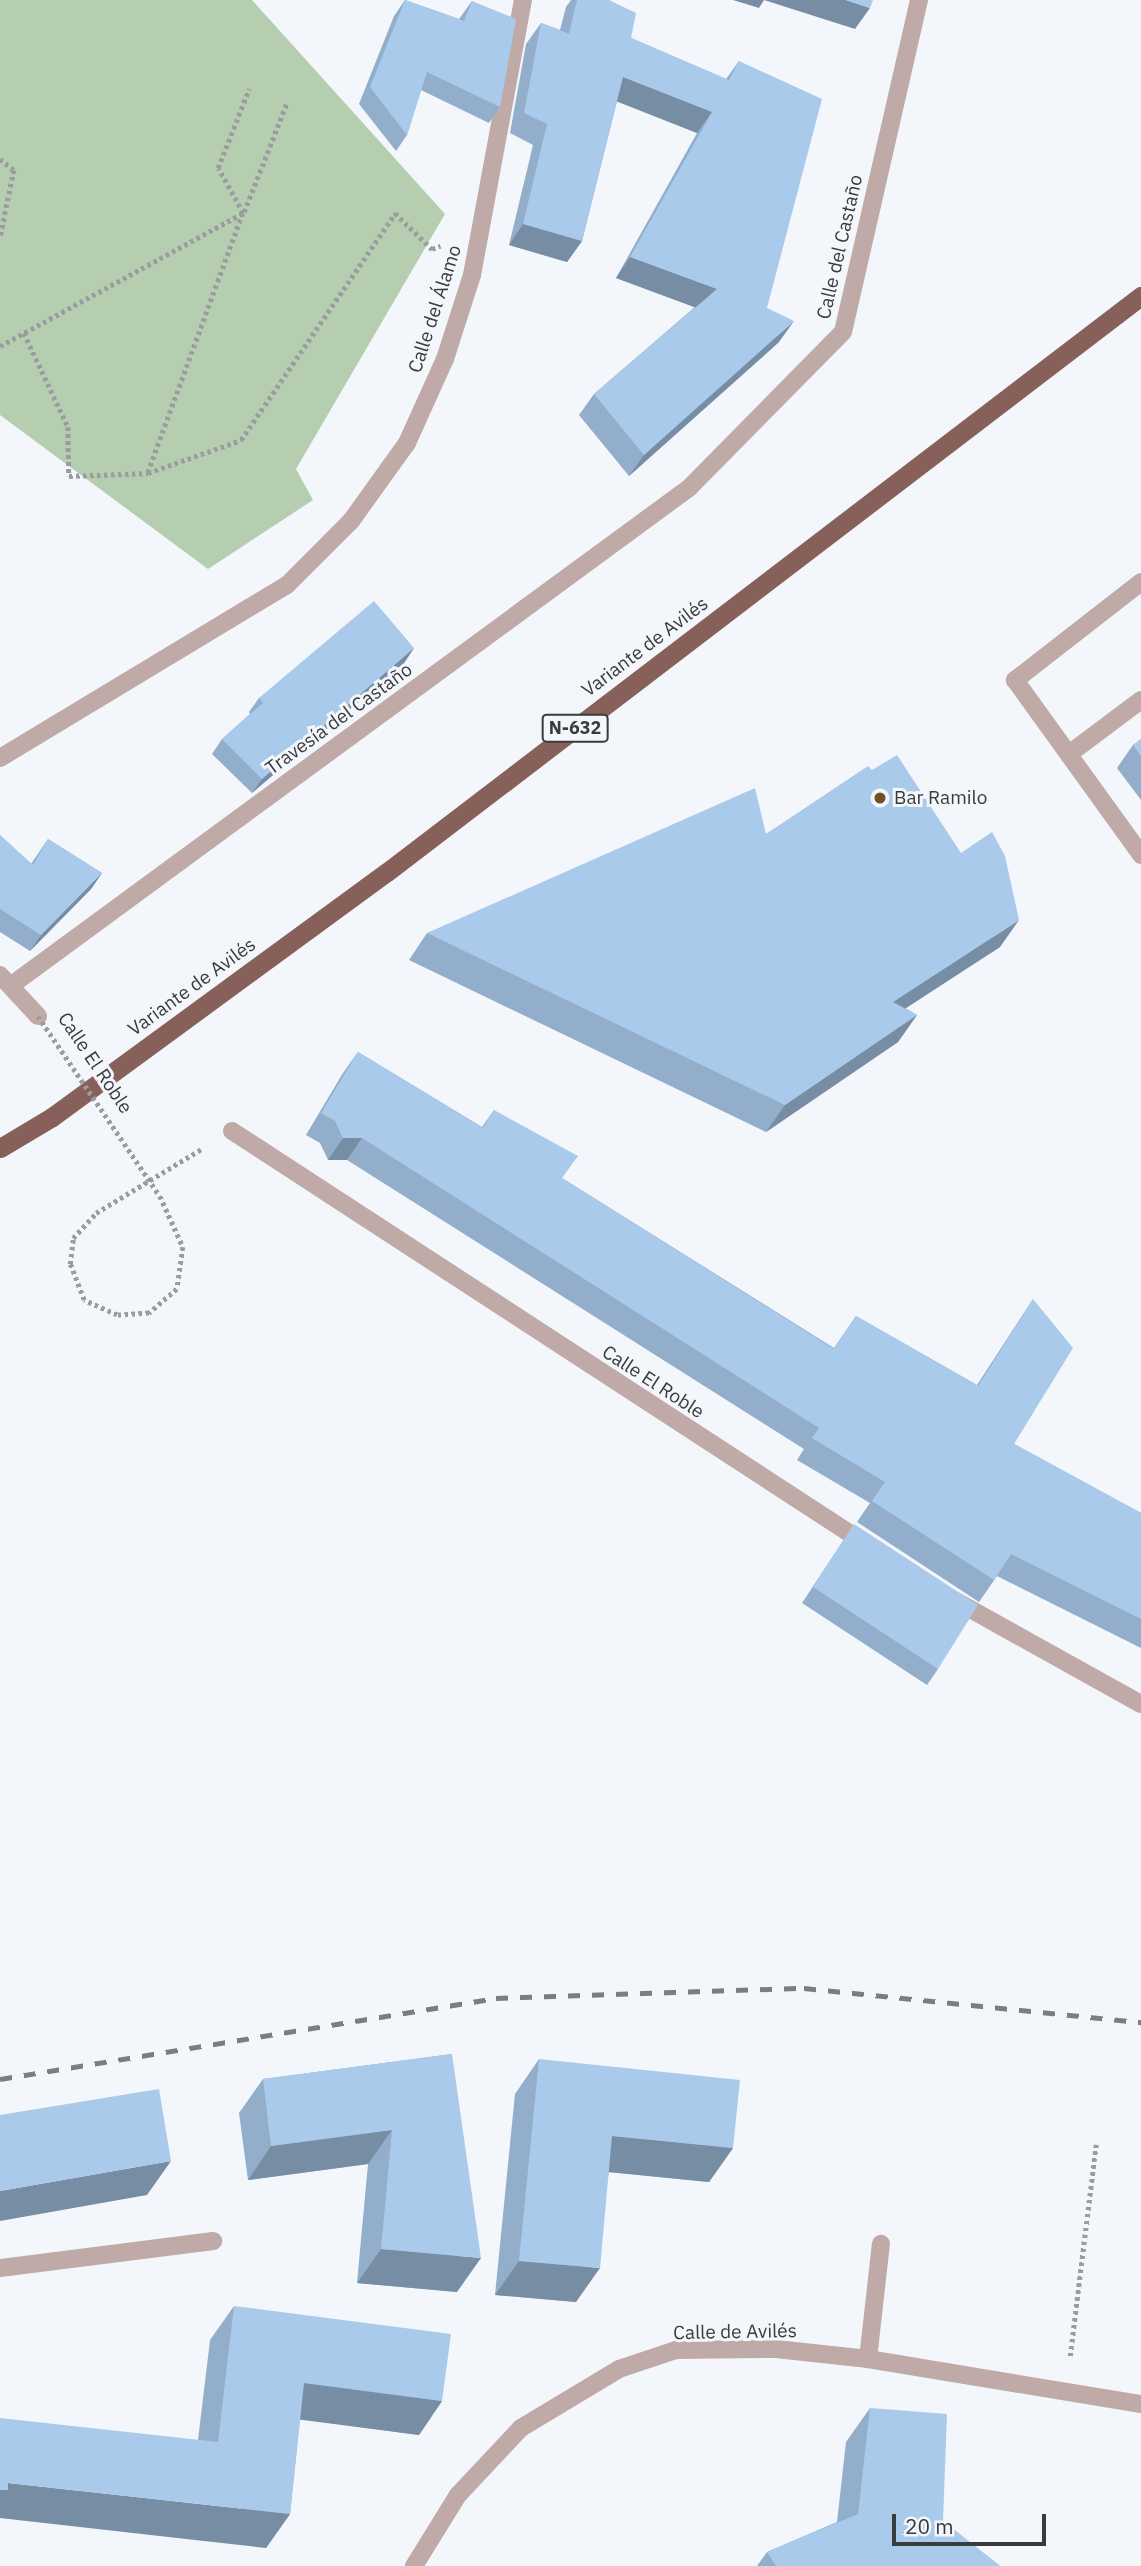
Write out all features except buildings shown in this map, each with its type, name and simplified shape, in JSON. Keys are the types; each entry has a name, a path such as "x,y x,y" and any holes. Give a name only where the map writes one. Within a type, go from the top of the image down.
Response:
{"highway":[{"name":"Variante de Avilés","path":"0,1147 52,1117 387,872 1141,296"}],"street":[{"name":"Calle del Álamo","path":"0,758 287,585 351,521 407,443 445,359 480,232 523,0"},
{"name":"Calle del Castaño","path":"689,488 843,332 919,0"},
{"name":"Travesía del Castaño","path":"6,979 689,488"},
{"path":"1141,582 1015,680 1141,855"},
{"path":"1069,754 1141,700"},
{"name":"Calle El Roble","path":"6,979 38,1016"},
{"name":"Calle El Roble","path":"232,1131 884,1556"},
{"path":"942,1592 1141,1704"},
{"path":"0,2268 213,2241"},
{"path":"868,2359 881,2244"},
{"name":"Calle de Avilés","path":"414,2566 458,2496 512,2437 560,2400 619,2369 676,2350 776,2349 868,2359 1141,2404"}],"path":[{"path":"243,213 218,168 249,89"},
{"path":"148,473 243,213 287,102"},
{"path":"0,159 14,170 0,239"},
{"path":"0,346 243,213"},
{"path":"24,333 68,427 69,476 148,473 241,440 395,213 432,249 480,232"},
{"name":"Calle El Roble","path":"38,1016 160,1196 183,1247 177,1289 149,1313 117,1315 84,1300 70,1264 73,1238 96,1213 232,1131"},
{"path":"1065,2391 1096,2145"}],"green space":[{"path":"0,0 252,0 445,214 296,469 313,500 208,569 0,415"}],"railway":[{"path":"0,2079 496,1998 804,1988 1141,2022"}],"place":[{"name":"Bar Ramilo","path":"880,798"}]}
